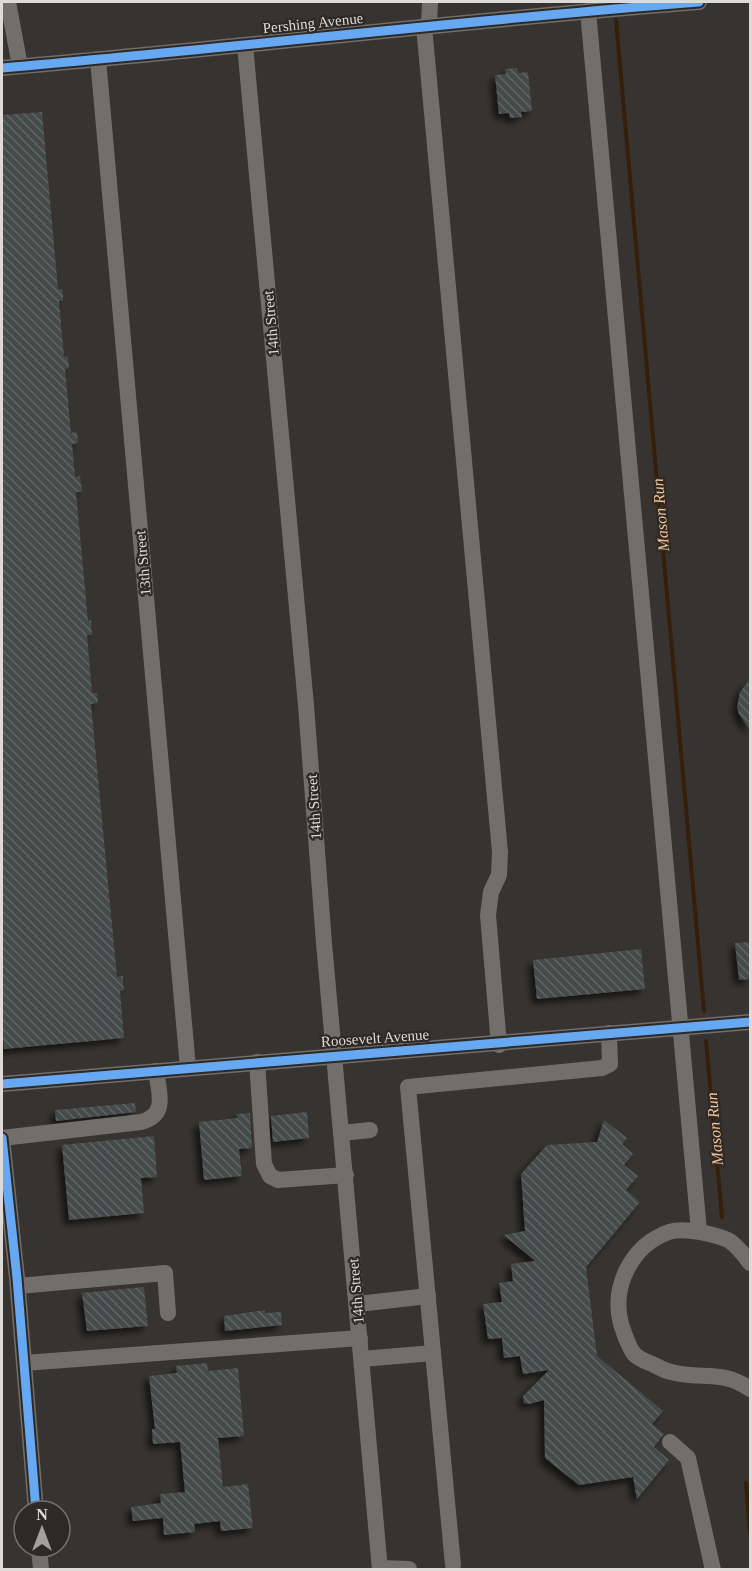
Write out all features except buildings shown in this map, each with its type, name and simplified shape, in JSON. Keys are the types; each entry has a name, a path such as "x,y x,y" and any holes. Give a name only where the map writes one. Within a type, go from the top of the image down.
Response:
{"street":[{"path":"8,2 8,41 20,66"},
{"path":"429,2 427,26 500,852 499,875 491,892 488,915 499,1045"},
{"name":"Pershing Avenue","path":"2,68 591,8 699,2"},
{"path":"591,8 699,1231"},
{"name":"14th Street","path":"245,45 303,670 380,1569"},
{"name":"13th Street","path":"98,59 188,1068"},
{"name":"Roosevelt Avenue","path":"2,1084 257,1062 499,1045 609,1033 750,1022"},
{"path":"453,1565 408,1087 602,1068 610,1064 609,1033"},
{"path":"257,1062 264,1164 270,1176 278,1180 346,1175"},
{"path":"35,1499 18,1286 2,1138 152,1119 158,1113 160,1101 156,1071"},
{"path":"342,1133 370,1130"},
{"path":"750,1263 739,1249 728,1241 699,1231 670,1231 639,1248 627,1268 619,1291 618,1312 624,1335 634,1354 646,1363 671,1373 725,1377 750,1389"},
{"path":"18,1286 165,1273 168,1313"},
{"path":"358,1304 428,1296"},
{"path":"24,1363 360,1338"},
{"path":"362,1359 433,1353"},
{"path":"670,1442 688,1458 713,1569"},
{"path":"380,1569 410,1569"}],"waterway":[{"name":"Mason Run","path":"616,20 704,1011"},
{"name":"Mason Run","path":"706,1041 722,1217"},
{"name":"Mason Run","path":"746,1483 750,1533"}],"cycle path":[{"path":"2,68 699,2"},
{"path":"2,1084 750,1022"},
{"path":"2,1138 17,1278 35,1499"}]}
